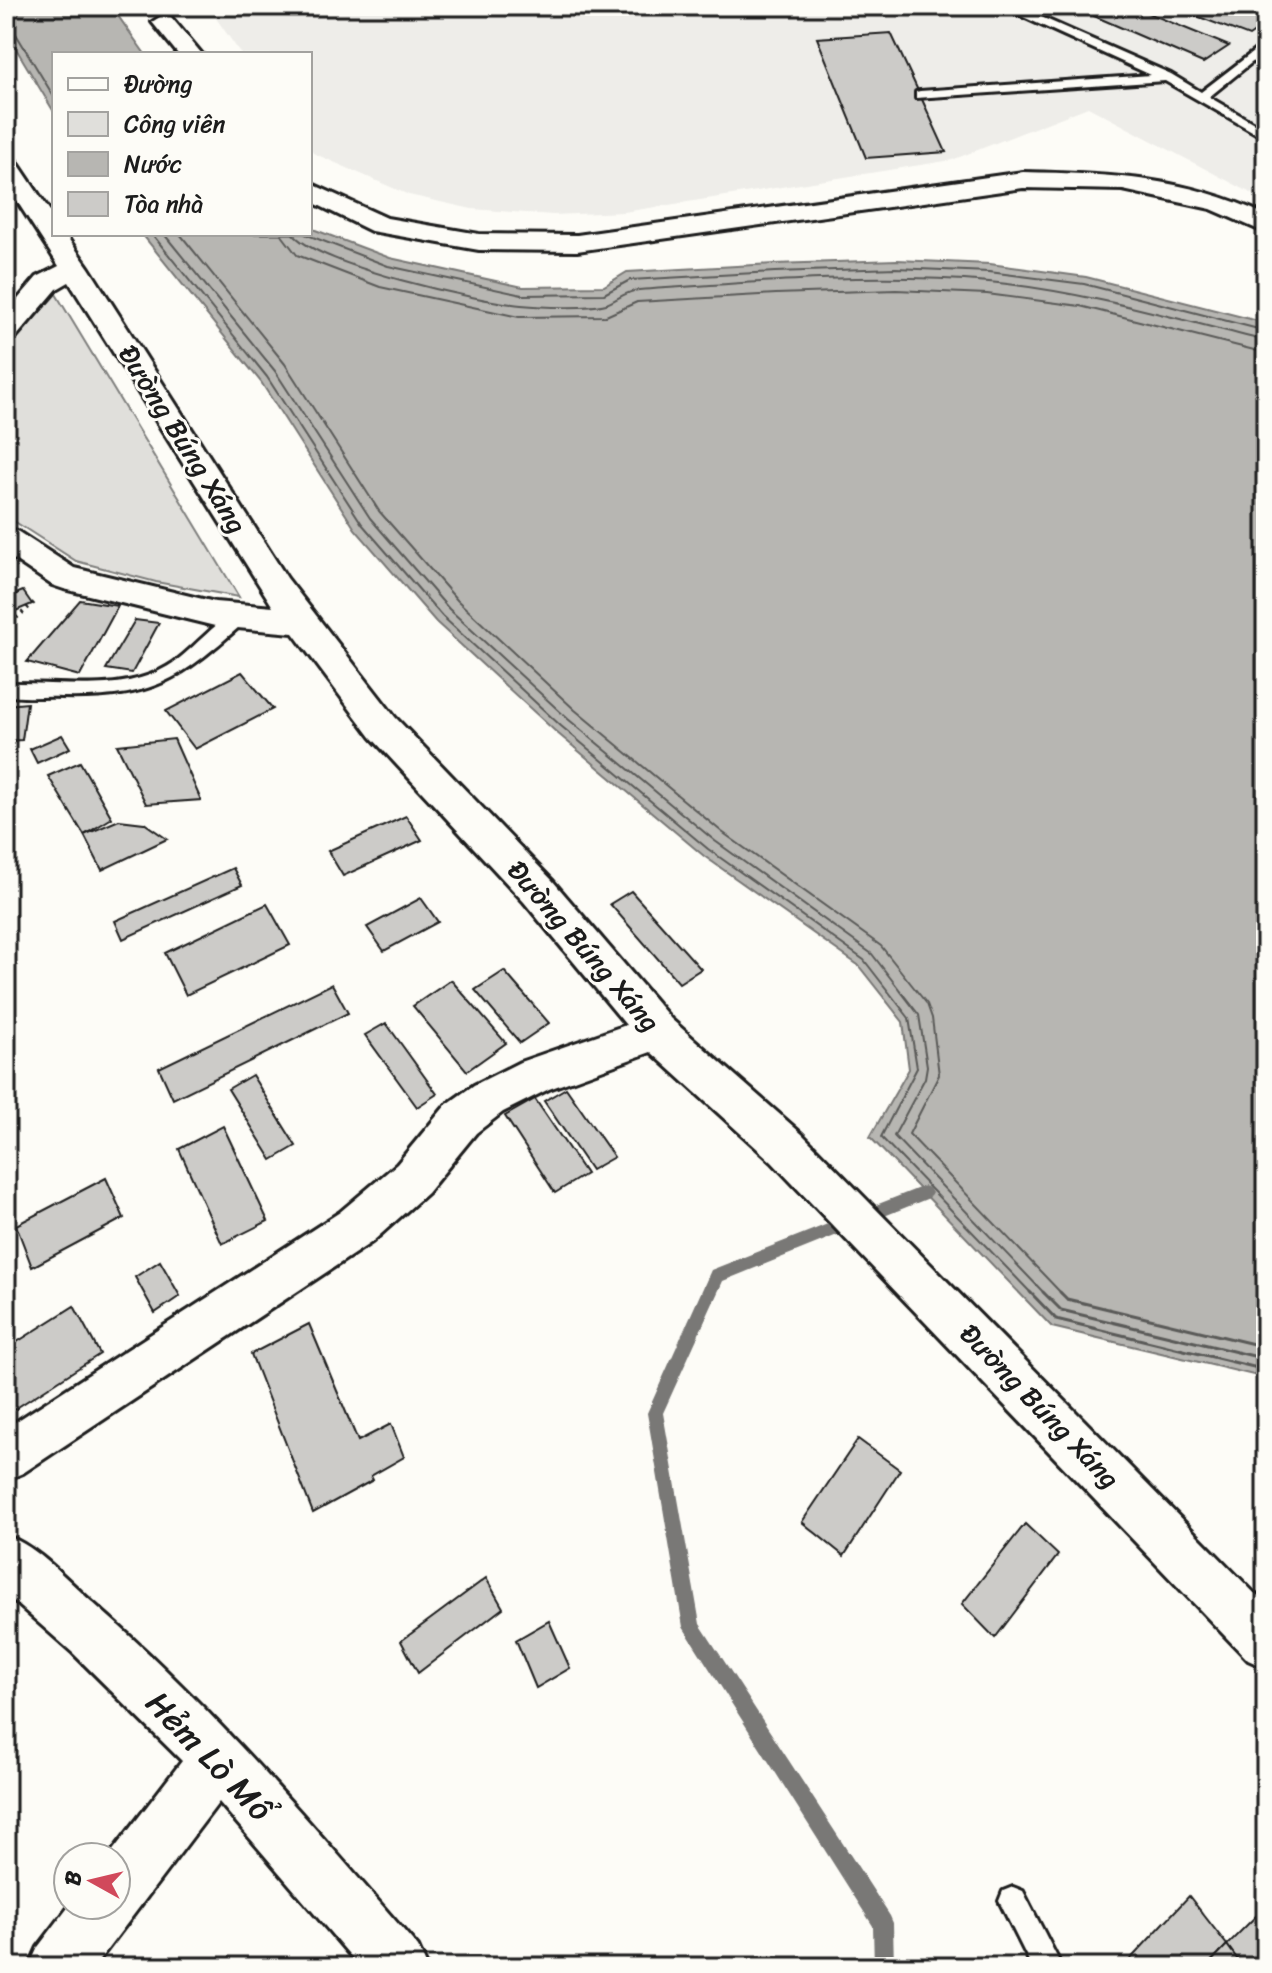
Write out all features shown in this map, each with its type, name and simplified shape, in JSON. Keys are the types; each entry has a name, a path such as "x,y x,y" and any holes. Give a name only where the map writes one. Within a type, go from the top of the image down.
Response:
{"street":[{"path":"163,22 188,52"},
{"name":"Đường Búng Xáng","path":"6,164 52,233"},
{"path":"312,192 380,225 479,242 577,243 1023,180 1123,182 1219,203 1266,225"},
{"name":"Đường Búng Xáng","path":"54,236 275,586 383,727 538,891 657,1032 787,1148 1026,1391 1266,1642"},
{"path":"6,331 47,283 75,268"},
{"path":"6,539 64,577 215,614 302,622"},
{"path":"6,1456 356,1227 406,1184 450,1129 469,1112 561,1062 596,1055 657,1032"},
{"name":"Hẻm Lò Mổ","path":"6,1560 91,1635 218,1759 398,1967"},
{"path":"132,1871 218,1759"},
{"path":"58,1967 94,1921"}],"lane":[{"path":"1035,6 1023,13 1167,77 1266,135"},
{"path":"1203,96 1249,65 1266,45"},
{"path":"920,95 1167,77"},
{"path":"10,690 125,688 154,681 189,660 241,616"},
{"path":"1013,1901 1048,1967"}],"shaded area":[{"path":"222,6 1266,6 1266,201 1088,107 952,160 624,212 553,215 472,209 409,195 313,153 312,52 240,52 211,11"}],"green space":[{"path":"56,294 239,597 156,582 76,561 6,516 6,350"}],"water":[{"path":"6,6 111,6 144,52 52,52 52,109 6,32"},
{"path":"312,229 390,258 523,287 604,286 627,272 774,264 897,260 990,264 1086,277 1266,323 1266,1378 1052,1327 870,1137 909,1069 903,1022 858,965 704,856 556,732 436,622 355,529 261,382 144,236 312,236"}],"building":[{"path":"1071,6 1131,6 1229,46 1203,63"},
{"path":"1170,6 1255,6 1266,10 1266,24 1249,36"},
{"path":"891,33 946,152 866,158 817,38"},
{"path":"23,591 32,604 6,615 6,598"},
{"path":"80,600 118,606 80,676 27,662"},
{"path":"135,620 159,623 132,673 106,669"},
{"path":"242,672 273,709 195,749 166,711"},
{"path":"27,703 22,740 6,741 6,705"},
{"path":"62,735 70,748 37,763 30,749"},
{"path":"174,739 201,800 146,804 117,745"},
{"path":"80,762 112,818 84,835 48,776"},
{"path":"406,816 422,840 343,876 328,851"},
{"path":"119,820 144,823 167,839 102,870 84,835"},
{"path":"233,868 242,885 123,939 115,921"},
{"path":"631,891 701,969 679,983 610,904"},
{"path":"421,898 438,922 384,951 367,927"},
{"path":"267,904 290,945 186,995 165,953"},
{"path":"504,971 549,1023 520,1043 475,990"},
{"path":"451,980 506,1043 467,1071 413,1006"},
{"path":"332,984 348,1013 173,1099 159,1068"},
{"path":"386,1023 437,1094 417,1107 365,1035"},
{"path":"252,1075 296,1146 272,1160 228,1089"},
{"path":"566,1088 614,1157 591,1170 544,1101"},
{"path":"535,1099 586,1174 555,1193 505,1116"},
{"path":"223,1126 268,1221 222,1244 179,1149"},
{"path":"106,1178 124,1218 32,1267 16,1225"},
{"path":"160,1261 180,1296 155,1313 135,1277"},
{"path":"74,1306 100,1354 7,1414 6,1349"},
{"path":"309,1324 358,1441 391,1424 404,1457 371,1476 373,1480 313,1513 251,1354"},
{"path":"858,1439 900,1470 844,1556 802,1522"},
{"path":"1025,1524 1058,1555 995,1638 962,1604"},
{"path":"486,1578 503,1608 418,1673 401,1641"},
{"path":"549,1621 570,1668 536,1688 516,1640"},
{"path":"1189,1896 1227,1945 1206,1967 1123,1967"},
{"path":"1266,1906 1266,1967 1243,1967 1227,1945"},
{"path":"1227,1945 1243,1967 1206,1967"}],"waterway":[{"path":"884,1967 883,1923 692,1627 655,1413 717,1275 924,1193"}]}
